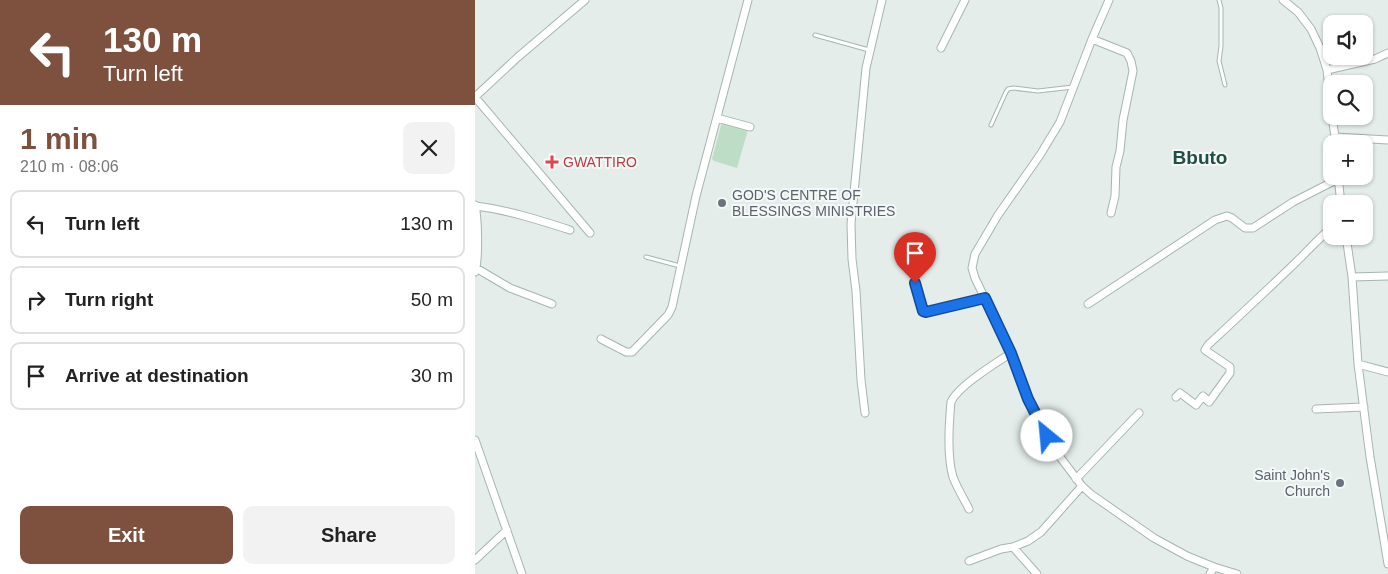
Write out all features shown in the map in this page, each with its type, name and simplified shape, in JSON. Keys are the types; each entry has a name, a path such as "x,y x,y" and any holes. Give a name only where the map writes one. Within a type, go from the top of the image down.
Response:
{"street":[{"path":"585,0 518,57 475,97 590,233"},
{"path":"601,339 626,352 632,352 668,315 672,307 697,196 748,0"},
{"path":"865,414 852,259 851,224 866,68 882,0"},
{"path":"941,48 965,0"},
{"path":"1109,0 1060,122 1040,155 998,215 975,254 972,268 1011,353 1039,423 1054,449 1082,486 1154,538 1212,571 1237,574"},
{"path":"1283,0 1298,12 1311,29 1320,48 1328,75"},
{"path":"1092,39 1127,53 1133,71 1123,120 1120,151 1116,167 1115,196 1111,213"},
{"path":"1327,70 1375,59 1388,53"},
{"path":"717,118 750,127"},
{"path":"1373,140 1388,140"},
{"path":"1088,304 1215,220 1227,216 1245,228 1253,228 1324,185"},
{"path":"552,304 510,288 475,270 477,221 475,205 521,214 570,230"},
{"path":"1176,397 1180,393 1196,406 1203,396 1209,402 1230,373 1230,367 1205,350 1209,344 1293,266 1323,235"},
{"path":"1347,245 1352,277 1358,364 1370,457 1385,529 1388,564"},
{"path":"1352,277 1388,276"},
{"path":"969,509 953,478 951,468 949,443 951,402 960,390 1011,353"},
{"path":"1358,364 1388,372"},
{"path":"1315,409 1364,407"},
{"path":"1076,479 1139,413"},
{"path":"475,440 522,574"},
{"path":"969,562 1001,549 1028,541 1041,532 1082,486"},
{"path":"475,560 507,530"},
{"path":"1013,547 1037,574"}],"lane":[{"path":"1219,0 1221,8 1219,61 1225,86"},
{"path":"815,35 870,50"},
{"path":"991,125 1005,92 1008,90 1013,88 1038,91 1073,87"},
{"path":"646,257 681,266"},
{"path":"915,283 923,311 926,312 985,298"}],"green space":[{"path":"722,122 748,130 737,168 712,159"}],"place":[{"name":"GWATTIRO","path":"552,162"},
{"name":"GOD'S CENTRE OF BLESSINGS MINISTRIES","path":"722,203"},
{"name":"Saint John's Church","path":"1340,483"}],"district":[{"name":"Bbuto","path":"1200,157"}],"route":[{"path":"915,283 923,311 926,312 985,298 1011,353 1028,399 1047,436"}]}
